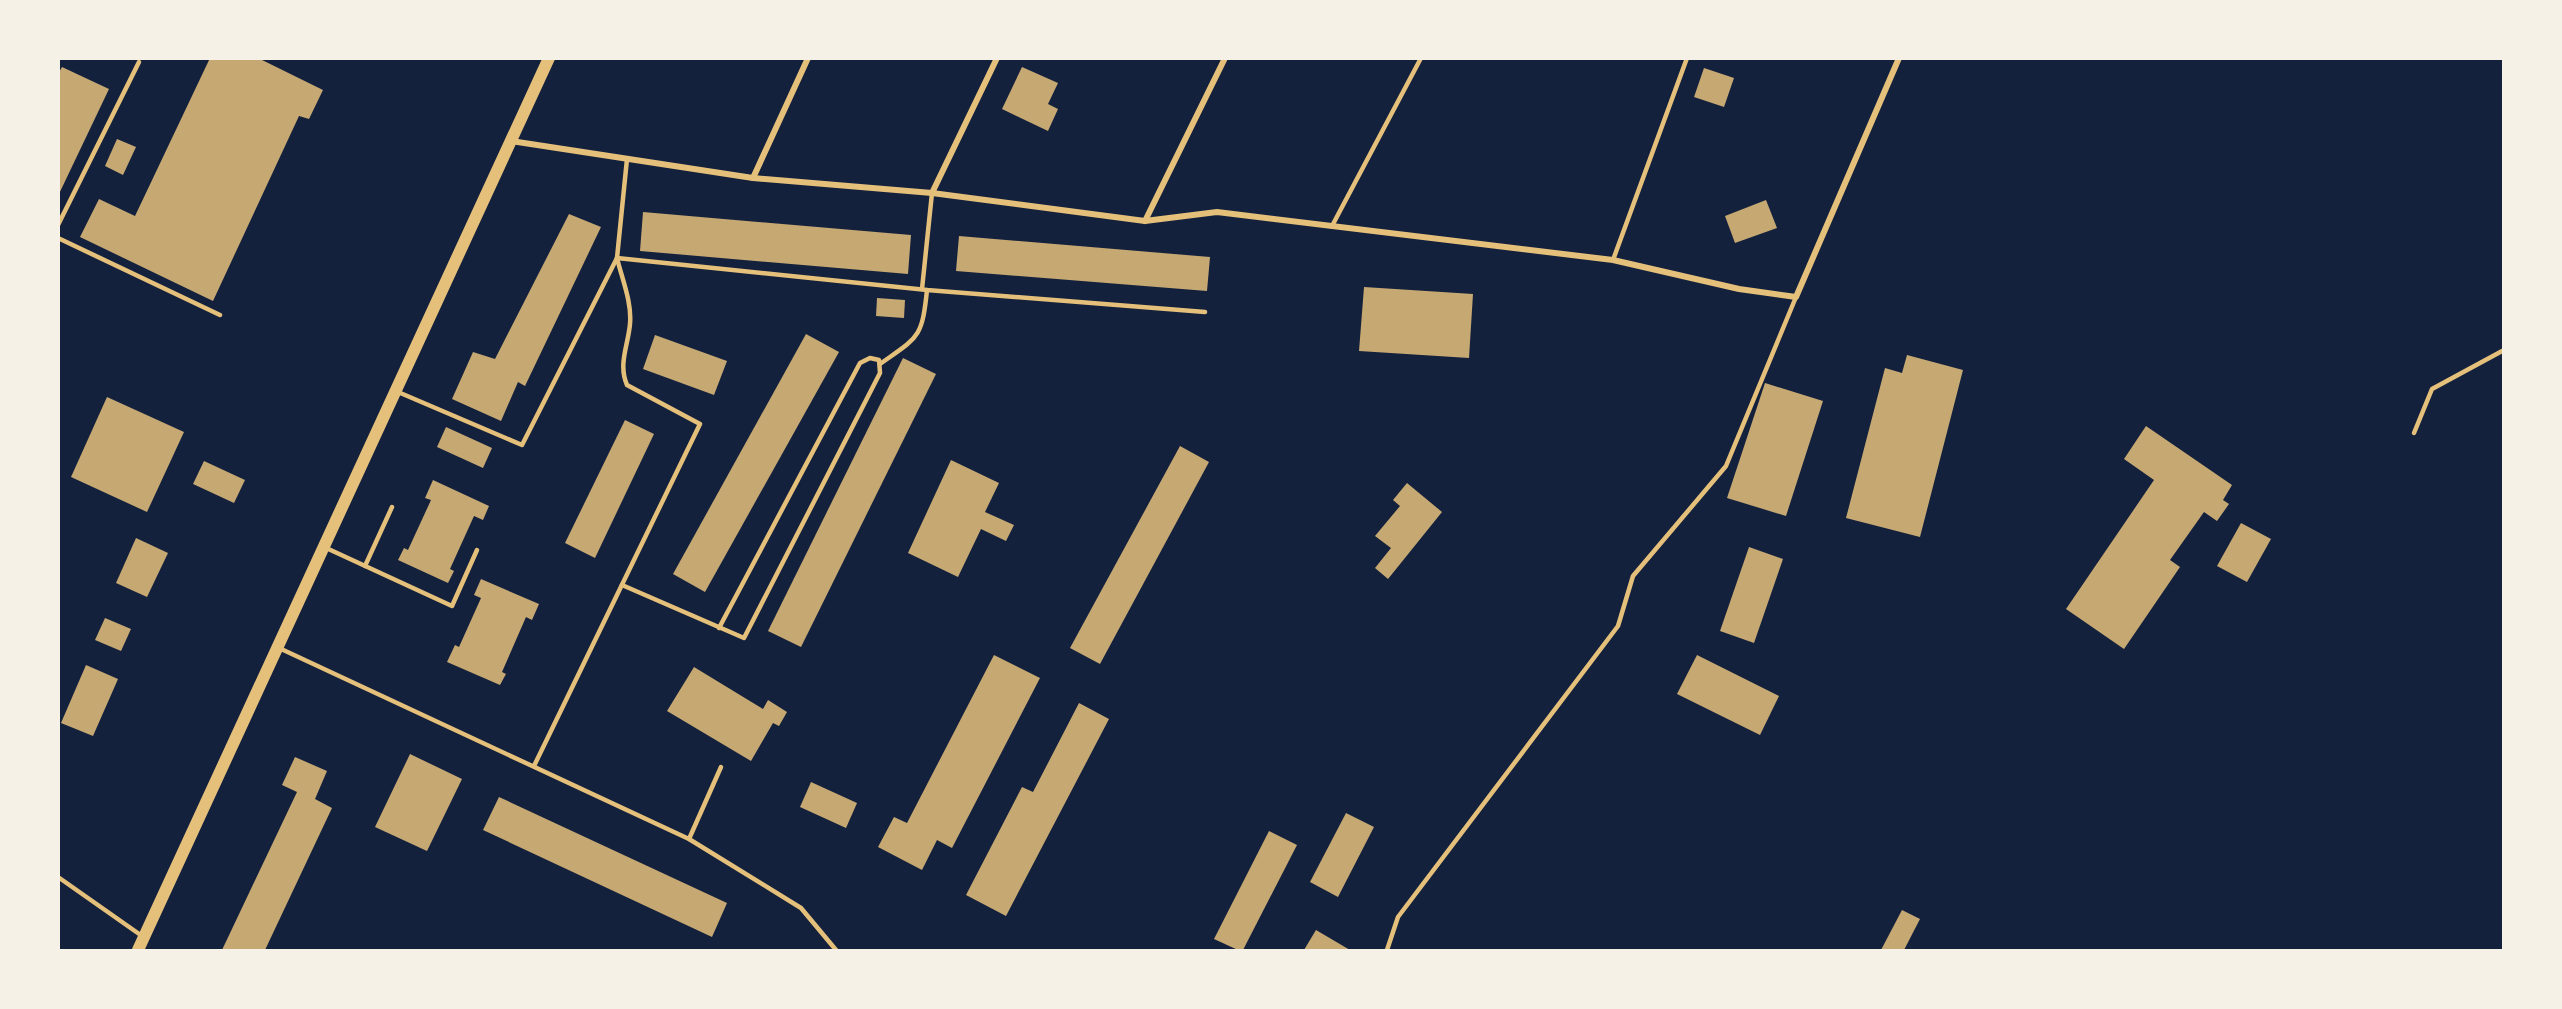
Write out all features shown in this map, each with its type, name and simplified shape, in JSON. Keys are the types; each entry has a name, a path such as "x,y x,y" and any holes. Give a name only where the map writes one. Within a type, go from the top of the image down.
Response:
{"main road":[{"path":"138,951 549,58"}],"street":[{"path":"753,178 808,58"},
{"path":"932,193 997,58"},
{"path":"1145,221 1225,58"},
{"path":"511,141 753,178 932,193 1145,221 1217,212 1613,260 1738,289 1796,297 1897,59"}],"lane":[{"path":"1332,226 1421,58"},
{"path":"1613,260 1687,58"},
{"path":"58,225 139,62"},
{"path":"534,766 700,424 627,385 622,374 630,323 628,299 617,258 627,159"},
{"path":"880,364 917,338 924,318 932,193"},
{"path":"58,238 220,315"},
{"path":"396,391 522,446 617,258"},
{"path":"617,258 925,290 1205,312"},
{"path":"1387,951 1398,917 1618,626 1633,576 1726,466 1796,297"},
{"path":"2414,433 2432,389 2504,350"},
{"path":"622,585 744,638 880,373 879,360 870,358 860,363 719,627"},
{"path":"365,566 392,507"},
{"path":"324,547 452,606 477,550"},
{"path":"278,647 689,839 801,908 836,951"},
{"path":"689,839 721,766"},
{"path":"58,877 144,937"}],"building":[{"path":"210,58 258,58 323,90 309,119 299,116 213,301 80,237 99,199 135,216"},
{"path":"62,67 109,89 58,196 58,74"},
{"path":"1022,67 1058,83 1048,104 1058,109 1048,131 1002,109"},
{"path":"1704,68 1734,78 1724,107 1694,97"},
{"path":"117,139 136,147 123,175 105,166"},
{"path":"1766,200 1777,228 1735,243 1725,216"},
{"path":"643,212 911,235 908,274 640,251"},
{"path":"569,214 601,227 525,386 518,382 501,421 452,399 473,352 495,359"},
{"path":"959,236 1210,257 1207,291 956,271"},
{"path":"1364,287 1473,294 1469,358 1359,351"},
{"path":"877,298 905,300 904,318 876,316"},
{"path":"806,334 839,352 705,592 673,574"},
{"path":"655,335 727,361 714,395 643,369"},
{"path":"1907,355 1963,370 1920,537 1846,518 1885,368 1902,373"},
{"path":"903,358 936,374 801,647 768,631"},
{"path":"1765,383 1823,401 1786,516 1727,498"},
{"path":"107,397 184,432 147,512 71,477"},
{"path":"625,420 654,434 595,558 565,543"},
{"path":"2146,426 2232,485 2223,500 2229,504 2217,521 2204,512 2170,560 2180,567 2124,649 2066,609 2154,480 2124,459"},
{"path":"446,427 492,448 483,468 437,447"},
{"path":"1180,446 1209,462 1100,664 1070,648"},
{"path":"951,460 999,483 985,512 1014,525 1006,541 981,529 958,577 908,553"},
{"path":"204,461 245,480 234,503 193,484"},
{"path":"433,480 489,506 483,520 474,516 450,569 454,571 448,583 398,560 404,548 408,550 431,500 425,498"},
{"path":"1407,483 1442,512 1388,579 1375,568 1391,548 1375,536 1400,506 1393,500"},
{"path":"2241,523 2271,539 2247,582 2217,566"},
{"path":"136,538 168,553 147,597 116,583"},
{"path":"1749,547 1783,559 1754,643 1720,631"},
{"path":"481,579 539,604 532,620 526,617 502,672 506,674 500,685 447,662 455,645 459,647 481,598 474,595"},
{"path":"105,618 131,629 121,651 95,640"},
{"path":"994,655 1040,678 952,848 937,840 922,870 878,847 894,817 907,823"},
{"path":"1697,655 1779,696 1760,735 1677,694"},
{"path":"86,665 118,679 93,736 61,723"},
{"path":"694,667 763,709 768,700 787,712 779,726 773,723 751,761 667,711"},
{"path":"1079,703 1109,719 1006,916 966,895 1022,787 1033,792"},
{"path":"410,754 462,779 427,851 375,827"},
{"path":"295,757 327,771 315,799 332,808 265,950 222,950 297,792 282,785"},
{"path":"811,782 857,803 846,828 800,807"},
{"path":"499,797 727,903 712,937 483,830"},
{"path":"1346,813 1374,827 1338,897 1310,882"},
{"path":"1269,831 1297,845 1243,950 1238,950 1214,939"},
{"path":"1902,910 1920,919 1904,950 1881,950"},
{"path":"1316,930 1350,950 1304,950"}]}
